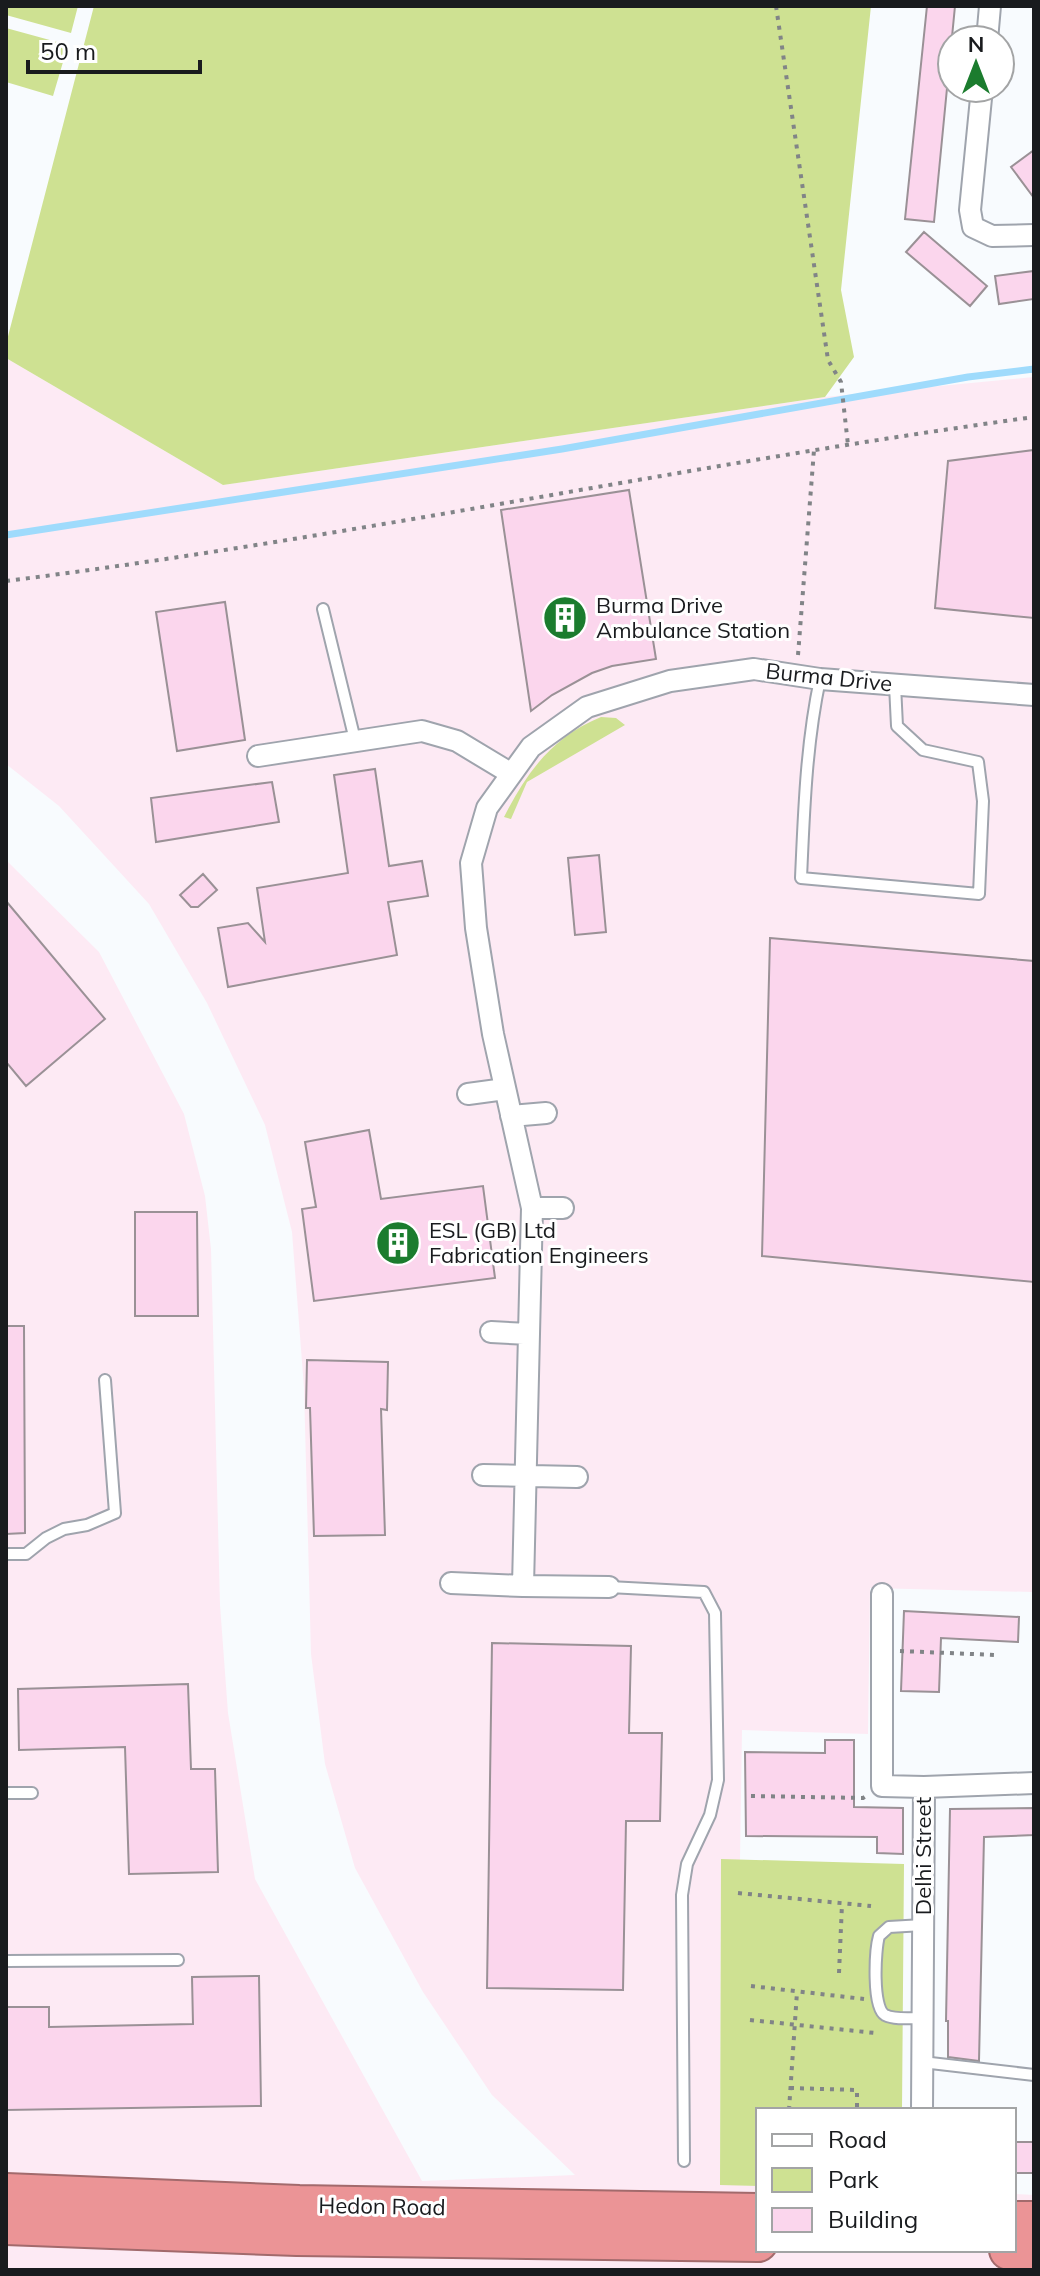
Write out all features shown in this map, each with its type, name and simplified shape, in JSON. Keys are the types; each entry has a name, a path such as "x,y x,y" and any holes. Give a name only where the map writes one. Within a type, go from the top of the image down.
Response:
{"highway":[{"name":"Hedon Road","path":"6,2193 284,2204 756,2213"},
{"name":"Hedon Road","path":"6,2225 297,2236 756,2242"}],"street":[{"path":"980,104 970,210 973,227 992,236 1034,235"},
{"name":"Burma Drive","path":"523,1586 532,1208 493,1034 476,928 471,863 487,808 531,747 587,707 684,679 754,669 820,679 1034,695"},
{"path":"258,756 422,731 457,741 510,773"},
{"path":"468,1094 505,1089"},
{"path":"511,1116 546,1113"},
{"path":"532,1208 563,1208"},
{"path":"491,1332 529,1334"},
{"path":"483,1475 577,1477"},
{"path":"451,1583 609,1587"},
{"name":"Delhi Street","path":"882,1594 882,1786 924,1787 922,2108"},
{"path":"924,1787 1034,1783"}],"lane":[{"path":"323,609 355,740"},
{"path":"820,679 805,782 801,878 979,894 983,801 978,762 923,750 897,726 895,685"},
{"path":"6,1554 26,1554 64,1529 87,1525 115,1513 105,1380"},
{"path":"609,1587 704,1592 715,1613 718,1780 710,1815 687,1864 682,1895 684,2161"},
{"path":"6,1793 32,1793"},
{"path":"922,2018 886,2016 879,2010 876,2000 879,1936 889,1927 923,1925"},
{"path":"6,1961 178,1960"},
{"path":"922,2062 1034,2075"}],"path":[{"path":"776,6 828,360 841,382 848,445"},
{"path":"6,581 151,563 814,450 1034,417"},
{"path":"797,676 814,450"},
{"path":"882,1650 996,1655"},
{"path":"751,1796 863,1798 882,1786"},
{"path":"738,1893 871,1906"},
{"path":"839,1973 842,1904"},
{"path":"751,1986 876,2000"},
{"path":"789,2108 797,1992"},
{"path":"750,2020 875,2033"},
{"path":"790,2088 857,2090 857,2108"}],"shaded area":[{"path":"6,358 223,485 825,397 1034,377 1034,1650 1032,1592 870,1588 868,1734 742,1730 740,1860 721,1860 720,2184 756,2186 756,2252 1016,2252 1016,2194 1034,2195 1034,2270 6,2270 6,860 99,952 184,1114 205,1196 211,1249 220,1605 228,1713 255,1879 422,2181 575,2175 492,2095 423,1992 355,1868 325,1764 311,1654 304,1388 292,1232 265,1125 207,1003 149,904 59,806 6,764"}],"green space":[{"path":"6,6 78,6 71,33 6,15"},
{"path":"94,6 871,6 841,290 854,357 825,397 223,485 6,358 6,344"},
{"path":"6,28 68,45 53,96 6,82"},
{"path":"601,717 616,718 625,725 527,782 511,819 504,817 522,785 543,758 568,735"},
{"path":"721,1859 904,1864 902,2108 756,2108 756,2186 720,2185"}],"building":[{"path":"927,6 955,6 953,24 936,24 936,104 945,104 934,222 905,219"},
{"path":"1034,150 1034,198 1011,167"},
{"path":"924,232 987,286 970,306 906,252"},
{"path":"1034,271 1034,299 999,304 995,276"},
{"path":"1034,450 1034,618 935,608 948,461"},
{"path":"629,490 656,659 612,666 592,673 552,695 531,711 501,510"},
{"path":"225,602 245,740 177,751 156,612"},
{"path":"375,769 389,866 422,861 428,896 388,902 397,955 228,987 218,928 248,923 265,942 257,888 348,873 334,775"},
{"path":"272,782 279,822 156,842 151,798"},
{"path":"599,855 606,932 575,935 568,858"},
{"path":"203,874 217,890 198,907 191,907 180,895"},
{"path":"6,901 105,1019 26,1086 6,1062"},
{"path":"770,938 1034,961 1034,1282 762,1256"},
{"name":"ESL (GB) Ltd Fabrication Engineers","path":"369,1130 381,1199 483,1186 495,1278 314,1301 302,1209 316,1207 305,1142"},
{"path":"135,1212 197,1212 198,1316 135,1316"},
{"path":"6,1326 24,1326 25,1533 6,1534"},
{"path":"307,1360 388,1362 387,1410 381,1409 385,1535 314,1536 310,1408 306,1408"},
{"path":"904,1611 1019,1617 1018,1642 941,1638 939,1692 901,1691"},
{"path":"492,1643 631,1646 629,1733 662,1733 660,1821 626,1821 623,1990 487,1988"},
{"path":"188,1684 191,1769 215,1769 218,1872 129,1874 125,1747 19,1750 18,1689"},
{"path":"825,1740 854,1740 854,1807 903,1808 903,1854 877,1853 877,1837 746,1836 745,1752 825,1753"},
{"path":"1034,1808 1034,1835 984,1837 979,2061 948,2057 950,1809"},
{"path":"259,1976 261,2106 6,2110 6,2007 49,2007 49,2027 193,2024 192,1977"},
{"path":"1016,2142 1034,2142 1034,2173 1016,2173"}],"waterway":[{"path":"6,535 562,449 968,377 1034,369"}],"place":[{"name":"Burma Drive Ambulance Station","path":"565,618"},
{"name":"ESL (GB) Ltd Fabrication Engineers","path":"398,1243"}]}
